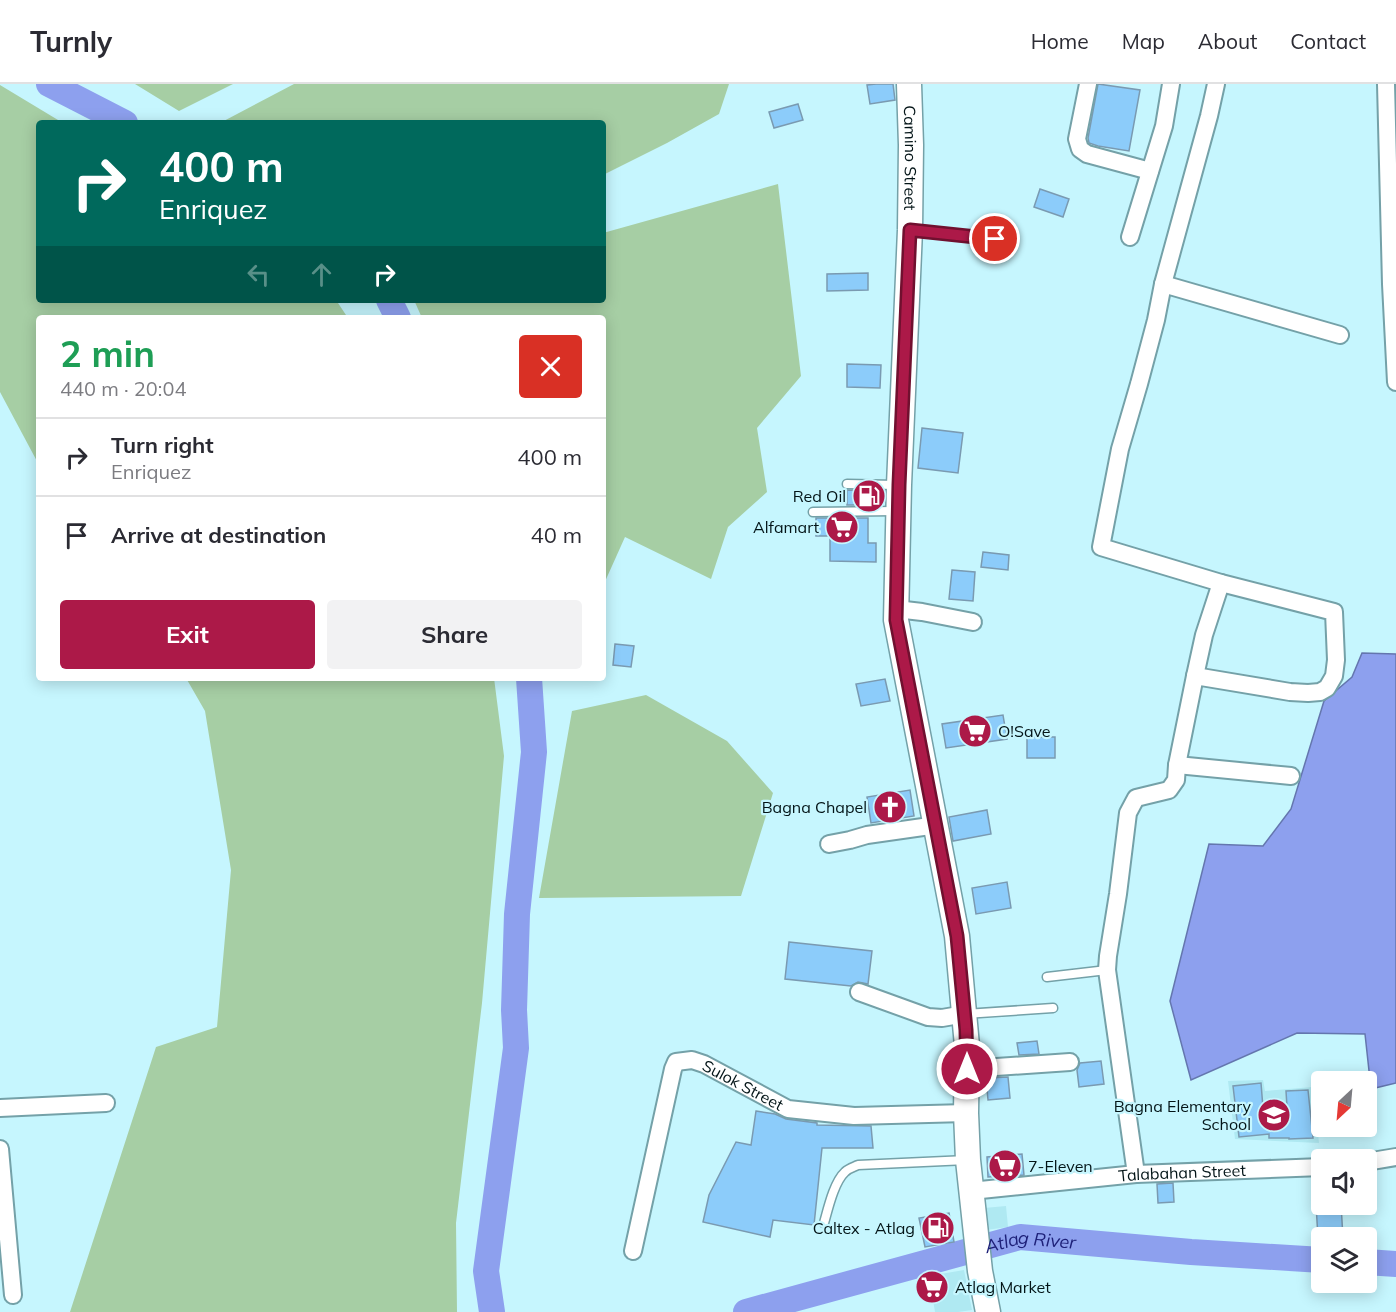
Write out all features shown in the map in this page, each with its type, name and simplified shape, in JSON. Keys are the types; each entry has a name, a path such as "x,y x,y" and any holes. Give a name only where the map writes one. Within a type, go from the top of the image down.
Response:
{"main road":[{"name":"Camino Street","path":"909,84 910,230 899,485 896,620 957,936 967,1046 968,1160 980,1271 988,1312"}],"street":[{"path":"1088,84 1077,139 1080,149 1086,154 1150,171"},
{"path":"1130,237 1164,126 1171,84"},
{"path":"1195,676 1290,692 1320,692 1327,687 1334,676 1336,660 1334,612 1221,583 1101,547 1120,448 1156,320 1163,284 1216,84"},
{"path":"1386,84 1396,382"},
{"path":"1163,284 1340,335"},
{"path":"1136,1174 1107,970 1128,813 1136,798 1169,790 1176,780 1204,635 1221,583"},
{"path":"896,609 973,622"},
{"path":"1178,765 1291,776"},
{"path":"829,844 867,835 936,825"},
{"path":"859,992 928,1017 942,1018 965,1014"},
{"name":"Sulok Street","path":"633,1251 676,1062 692,1060 704,1064 788,1109 854,1116 966,1113"},
{"path":"967,1069 1070,1062"},
{"path":"0,1108 105,1103"},
{"path":"0,1149 13,1295"},
{"path":"1377,1160 1396,1157"},
{"name":"Talabahan Street","path":"971,1191 1136,1174 1311,1167"}],"lane":[{"path":"910,230 995,239"},
{"path":"847,484 899,485"},
{"path":"813,512 899,510"},
{"path":"1047,977 1107,970"},
{"path":"965,1014 1053,1008"},
{"path":"824,1223 837,1185 843,1173 849,1168 858,1165 968,1160"}],"shaded area":[{"name":"Bagna Elementary School","path":"1263,1080 1265,1091 1311,1087 1311,1137 1318,1137 1319,1143 1235,1139 1228,1081"},
{"path":"1006,1206 1008,1227 986,1230 984,1208"},
{"path":"964,1270 972,1310 935,1312 929,1276"}],"green space":[{"path":"135,84 233,84 179,111"},
{"path":"294,84 729,84 719,114 606,174 606,120 226,120"},
{"path":"0,85 58,120 36,120 36,303 338,303 346,315 36,315 36,459 0,392"},
{"path":"778,184 801,376 757,428 767,492 728,527 711,579 625,537 606,579 606,315 421,315 415,303 606,303 606,232"},
{"path":"188,681 494,681 504,756 482,1003 456,1223 457,1312 70,1312 156,1047 217,1027 231,870 205,711"},
{"path":"646,695 727,741 773,793 741,896 539,898 572,711"}],"water":[{"path":"1362,653 1396,654 1396,1083 1377,1088 1377,1071 1369,1071 1365,1034 1297,1033 1191,1080 1170,1001 1209,844 1263,846 1291,809 1324,701 1352,677"}],"building":[{"path":"893,84 895,100 870,104 867,85"},
{"path":"1098,84 1140,90 1129,151 1089,143"},
{"path":"798,104 803,120 774,128 769,112"},
{"path":"1040,189 1069,199 1063,217 1034,207"},
{"path":"868,273 868,290 827,291 827,274"},
{"path":"847,364 881,365 880,388 847,387"},
{"path":"922,428 963,433 958,473 918,468"},
{"path":"847,490 875,491 876,502 868,502 868,505 847,505"},
{"path":"816,518 868,518 868,543 876,543 876,562 830,561 830,536 816,536"},
{"path":"983,552 1009,555 1008,570 981,567"},
{"path":"952,570 975,572 973,601 949,599"},
{"path":"615,644 634,646 631,667 613,665"},
{"path":"885,679 890,701 861,706 856,684"},
{"name":"O!Save","path":"1003,715 1007,739 946,748 942,724"},
{"path":"1027,737 1055,737 1055,758 1027,758"},
{"name":"Bagna Chapel","path":"910,790 914,816 871,823 867,797"},
{"path":"987,810 991,834 953,841 949,817"},
{"path":"1007,882 1011,908 976,914 972,888"},
{"path":"789,942 872,951 868,984 858,982 851,986 785,979"},
{"path":"1037,1041 1039,1054 1019,1055 1017,1043"},
{"path":"1101,1061 1104,1084 1079,1087 1077,1070 1080,1063"},
{"path":"1008,1077 1010,1098 988,1100 986,1078"},
{"name":"Bagna Elementary School","path":"1261,1083 1263,1108 1287,1107 1286,1091 1308,1090 1311,1137 1313,1138 1269,1138 1269,1134 1239,1137 1233,1086"},
{"path":"756,1111 775,1114 786,1119 817,1123 817,1125 871,1126 873,1148 822,1148 814,1225 773,1220 770,1237 703,1222 709,1195 736,1142 751,1145"},
{"name":"7-Eleven","path":"1022,1154 1024,1175 988,1177 987,1157"},
{"path":"1173,1183 1174,1202 1158,1203 1157,1184"},
{"path":"949,1213 954,1242 925,1247 919,1218"},
{"path":"1317,1215 1342,1215 1342,1227 1317,1227"}],"waterway":[{"path":"49,84 119,120"},
{"path":"390,303 396,315"},
{"path":"492,1312 486,1271 516,1048 514,1010 517,914 534,752 529,681"},
{"name":"Atlag River","path":"746,1312 1020,1237 1191,1252 1311,1259"},
{"name":"Atlag River","path":"1377,1263 1396,1264"}],"place":[{"name":"Red Oil","path":"869,496"},
{"name":"Alfamart","path":"842,527"},
{"name":"O!Save","path":"975,731"},
{"name":"Bagna Chapel","path":"890,807"},
{"name":"Bagna Elementary School","path":"1274,1115"},
{"name":"7-Eleven","path":"1005,1166"},
{"name":"Caltex - Atlag","path":"938,1228"},
{"name":"Atlag Market","path":"932,1287"}],"route":[{"path":"967,1069 966,1030 957,936 896,620 899,498 910,230 995,239"}]}
